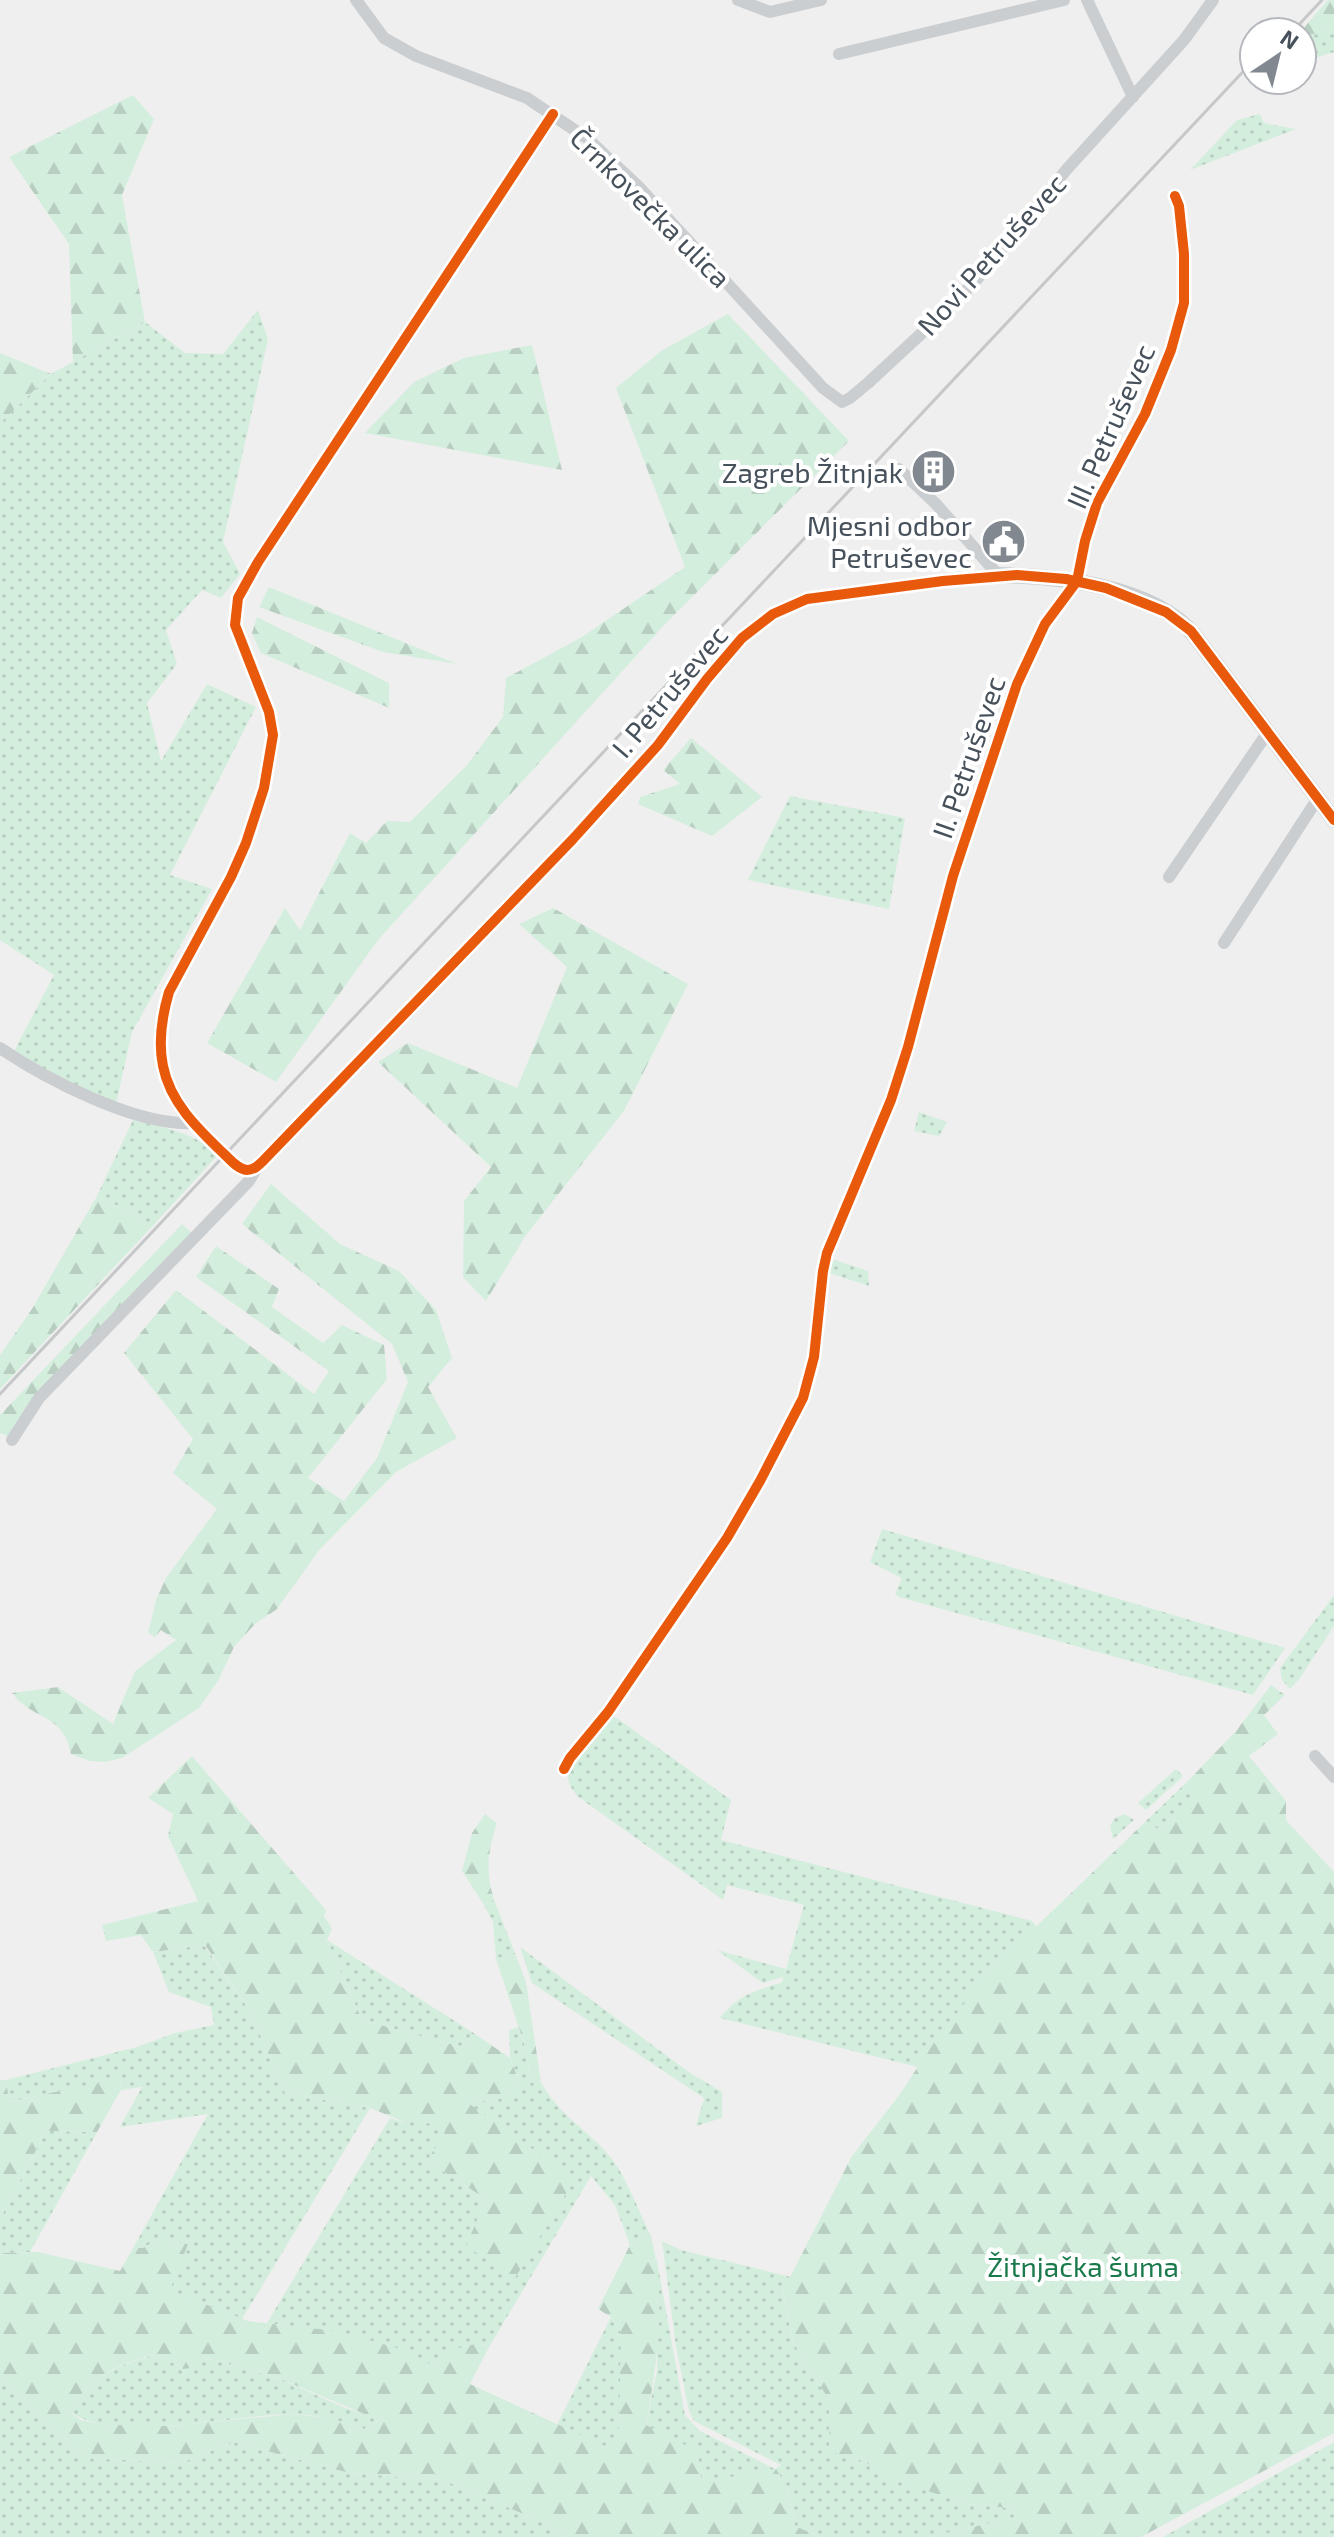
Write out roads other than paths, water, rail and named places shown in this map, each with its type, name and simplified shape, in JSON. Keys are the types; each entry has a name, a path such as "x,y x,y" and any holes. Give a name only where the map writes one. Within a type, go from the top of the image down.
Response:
{"street":[{"name":"Črnkovečka ulica","path":"356,0 384,38 416,56 527,98 588,139 638,186 823,388 842,402"},
{"path":"738,0 770,12 821,0"},
{"path":"839,54 1064,0"},
{"path":"1087,0 1133,97"},
{"name":"Novi Petruševec","path":"842,402 950,307 978,278 1067,169 1184,40 1213,0"},
{"path":"216,1146 192,1123 173,1092 163,1068 160,1046 163,1012 169,992 231,877 264,788 273,735 269,712 235,625 238,598 258,562 553,114"},
{"name":"III. Petruševec","path":"1077,581 1097,503 1145,414 1180,322 1185,271 1179,206 1175,196"},
{"path":"899,469 936,504 998,575"},
{"name":"I. Petruševec","path":"12,1440 39,1398 173,1262 249,1181 258,1166 573,839 658,745 723,659 757,625 790,605 807,599 998,575 1077,581 1140,600 1181,621 1194,635 1334,820"},
{"name":"II. Petruševec","path":"564,1769 608,1712 727,1538 803,1398 814,1357 827,1253 891,1100 953,876 1017,684 1045,624 1077,581"},
{"path":"1169,877 1268,732"},
{"path":"1224,943 1318,798"},
{"path":"0,1048 38,1074 135,1114 172,1124 192,1123"},
{"path":"235,1164 246,1170 258,1166"},
{"path":"1315,1756 1334,1777"}],"tunnel":[{"path":"216,1146 235,1164"}],"railway":[{"path":"1307,16 1322,0"},
{"path":"0,1394 1238,77"}],"place":[{"name":"Zagreb Žitnjak","path":"934,472"},
{"name":"Mjesni odbor Petruševec","path":"1003,541"}],"park label":[{"name":"Žitnjačka šuma","path":"1083,2266"}]}
